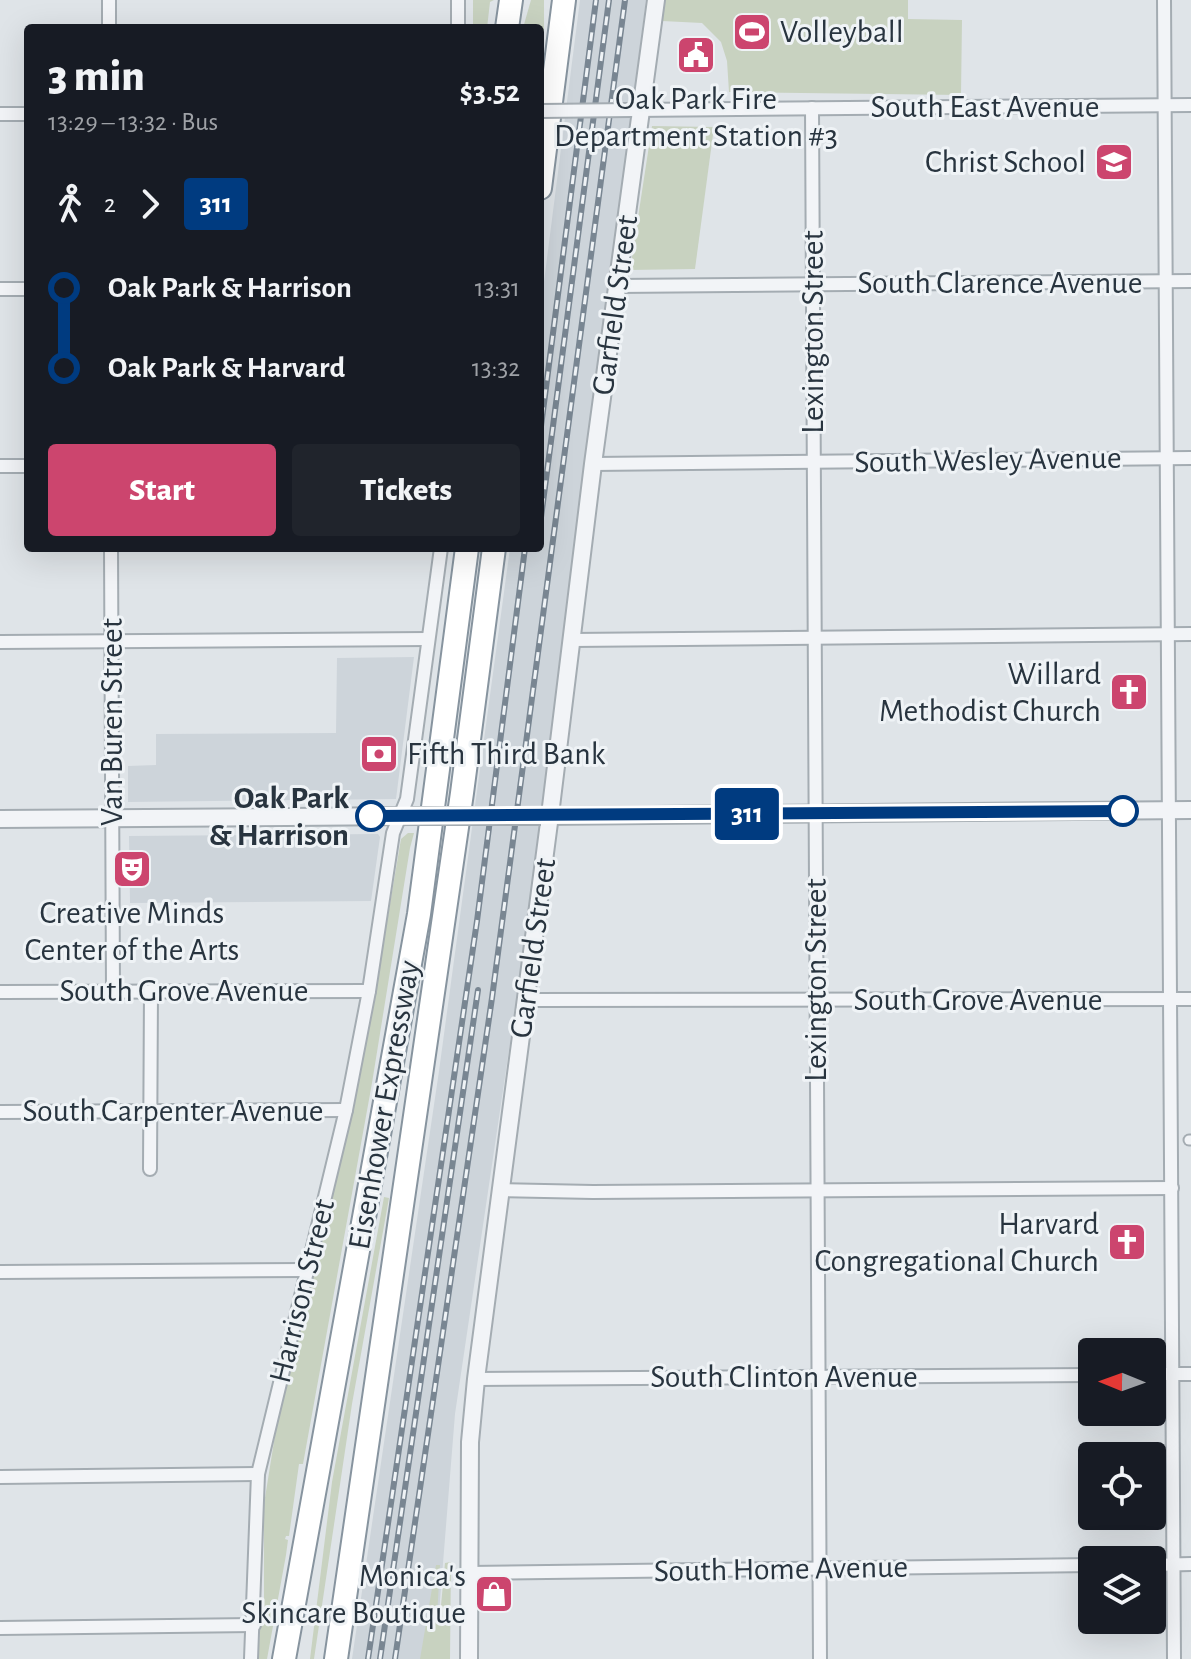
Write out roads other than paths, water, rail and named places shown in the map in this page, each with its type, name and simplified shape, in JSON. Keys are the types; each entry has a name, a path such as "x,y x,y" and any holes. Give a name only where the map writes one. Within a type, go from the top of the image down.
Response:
{"highway":[{"path":"508,24 511,0"},
{"path":"544,157 564,0"},
{"name":"Eisenhower Expressway","path":"284,1659 419,914 466,552"},
{"name":"Eisenhower Expressway","path":"336,1659 460,809 493,552"},
{"path":"299,1577 299,1659"}],"street":[{"path":"109,0 109,24"},
{"path":"458,0 458,24"},
{"name":"Garfield Street","path":"469,1659 470,1442 476,1379 637,110 656,0"},
{"path":"1164,0 1174,1659"},
{"name":"South East Avenue","path":"544,111 1191,105"},
{"name":"Lexington Street","path":"812,108 820,1659"},
{"path":"0,114 24,114"},
{"name":"South Clarence Avenue","path":"617,286 1191,281"},
{"path":"0,289 24,289"},
{"name":"South Wesley Avenue","path":"593,464 1191,458"},
{"path":"0,466 24,466"},
{"name":"Van Buren Street","path":"111,552 113,991"},
{"name":"Harrison Street","path":"251,1659 258,1474 346,1110 369,991 393,833 407,816 440,552"},
{"path":"572,640 1191,634"},
{"path":"0,642 428,639"},
{"path":"0,819 1191,810"},
{"path":"150,1169 151,991"},
{"name":"South Grove Avenue","path":"0,992 369,991"},
{"name":"South Grove Avenue","path":"526,1000 1191,999"},
{"name":"South Carpenter Avenue","path":"0,1112 346,1110"},
{"path":"501,1190 1172,1188"},
{"path":"0,1272 307,1270"},
{"path":"1166,1374 1191,1374"},
{"name":"South Clinton Avenue","path":"476,1379 1078,1375"},
{"path":"0,1477 258,1474"},
{"path":"1166,1564 1191,1564"},
{"name":"South Home Avenue","path":"469,1573 1078,1565"},
{"path":"0,1628 254,1625"}],"railway":[{"path":"544,403 596,0"},
{"path":"544,495 609,0"},
{"path":"395,1659 492,998 625,0"},
{"path":"368,1659 477,921 524,552"},
{"path":"380,1659 478,990"}],"place":[{"name":"Volleyball","path":"752,32"},
{"name":"Oak Park Fire Department Station #3","path":"696,55"},
{"name":"Christ School","path":"1114,162"},
{"name":"Willard Methodist Church","path":"1129,692"},
{"name":"Fifth Third Bank","path":"379,754"},
{"name":"Oak Park & Harrison","path":"371,816"},
{"name":"Creative Minds Center of the Arts","path":"132,869"},
{"name":"Harvard Congregational Church","path":"1127,1242"},
{"name":"Monica's Skincare Boutique","path":"494,1594"}]}
